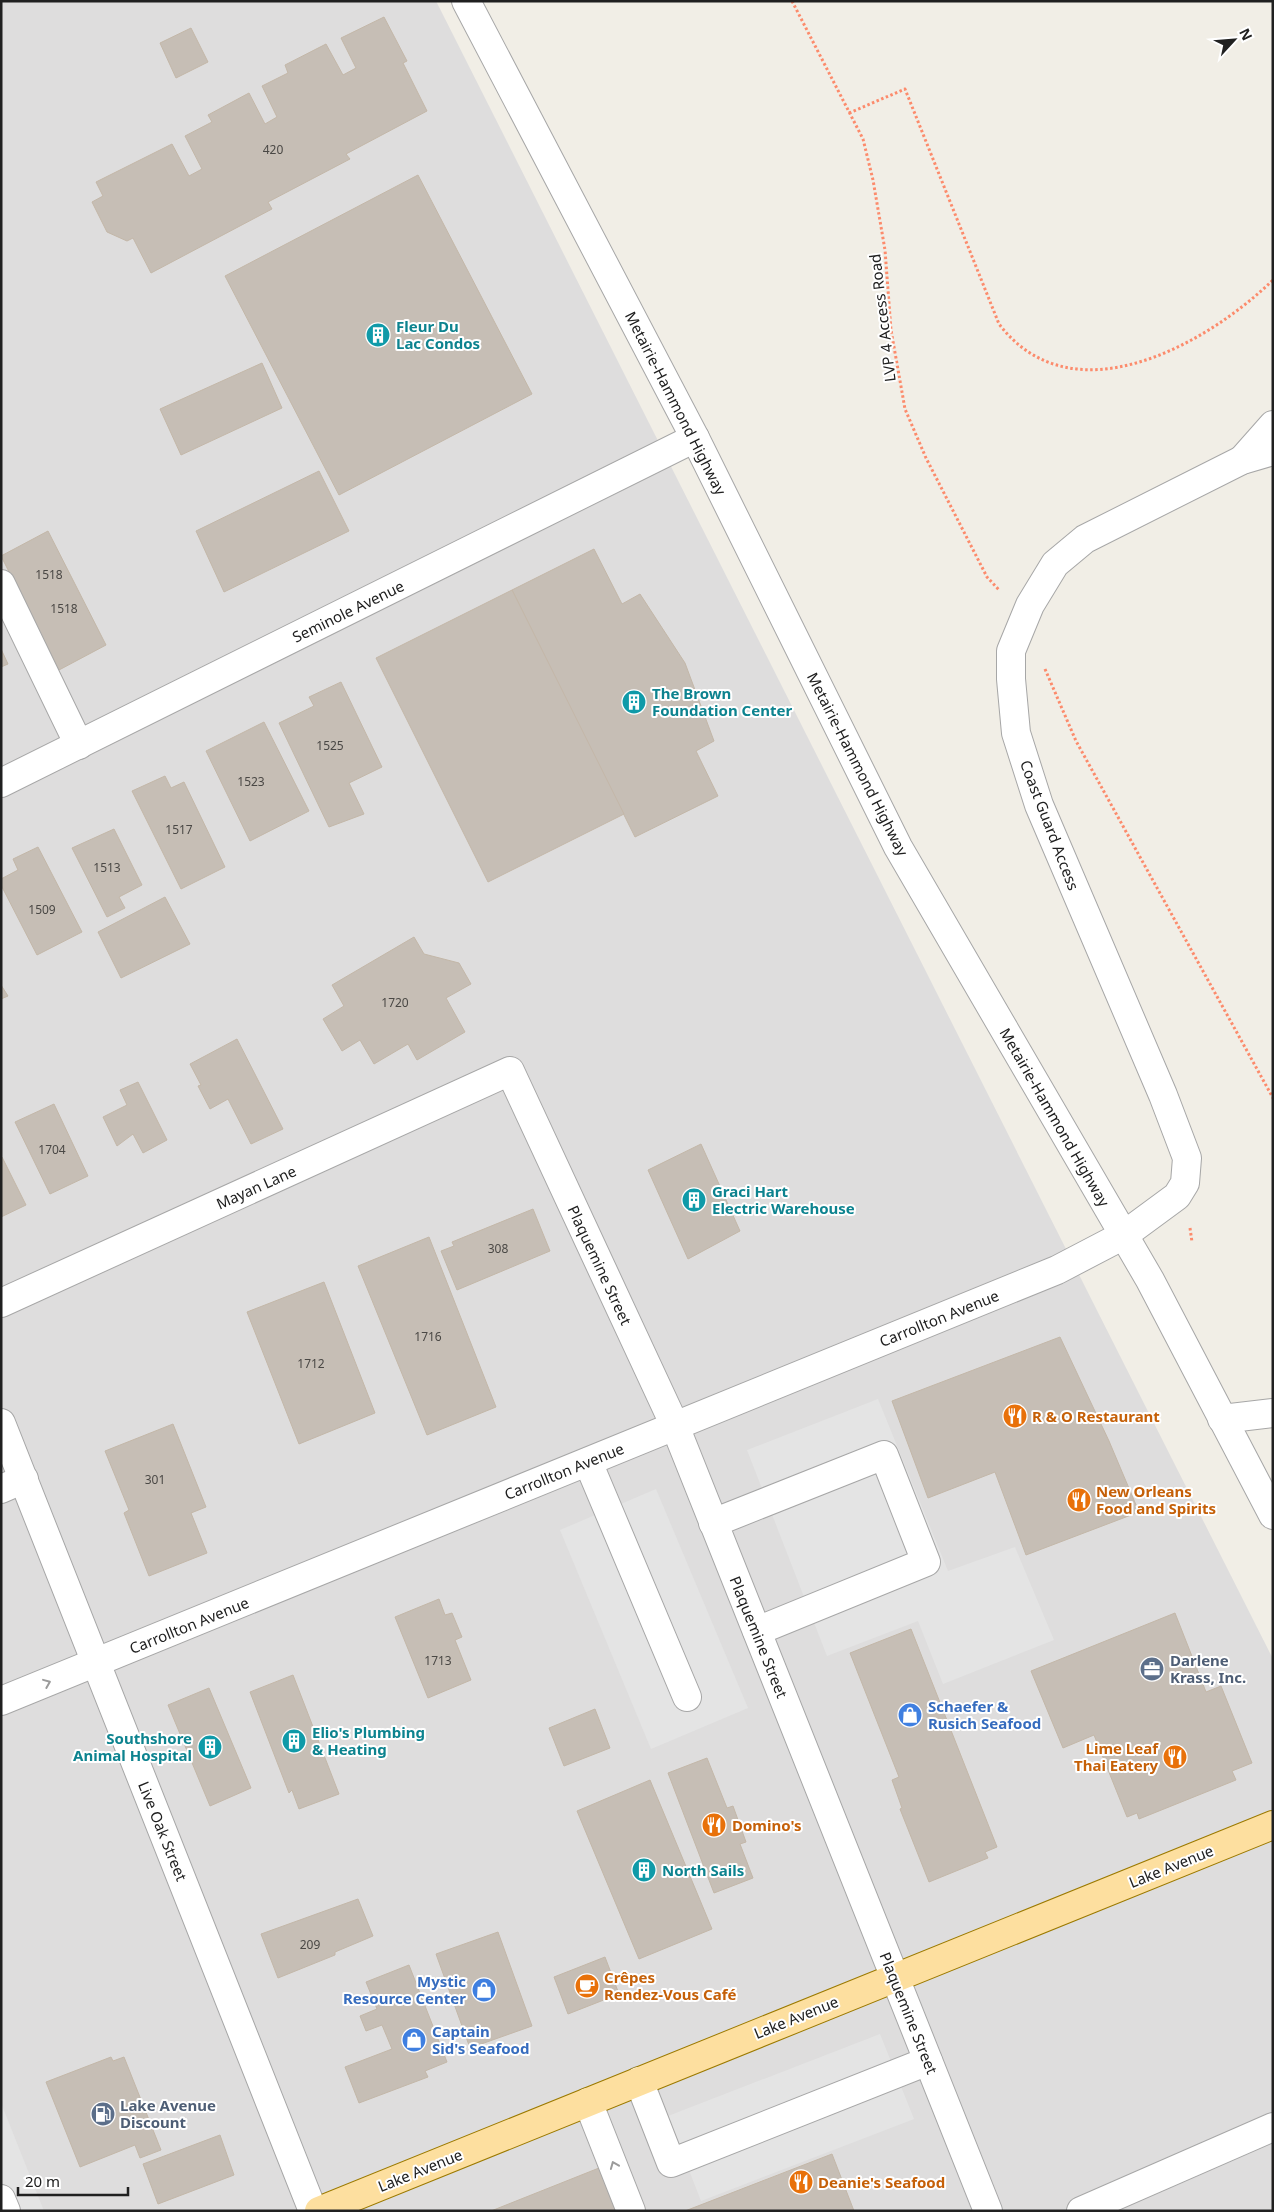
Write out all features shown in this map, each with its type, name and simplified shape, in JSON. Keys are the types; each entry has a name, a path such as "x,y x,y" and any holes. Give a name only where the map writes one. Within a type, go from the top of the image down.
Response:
{"main road":[{"name":"Lake Avenue","path":"319,2211 1273,1825"}],"street":[{"name":"Metairie-Hammond Highway","path":"466,1 695,438 898,847 1154,1288 1273,1515"},
{"path":"1242,460 1273,425"},
{"name":"Seminole Avenue","path":"1,784 695,438"},
{"name":"Coast Guard Access","path":"1124,1235 1177,1196 1184,1183 1186,1158 1163,1095 1039,805 1016,733 1011,679 1011,651 1030,605 1054,564 1085,539 1242,460 1273,451"},
{"path":"1,584 79,745"},
{"name":"Mayan Lane","path":"1,1303 510,1072"},
{"name":"Plaquemine Street","path":"510,1072 675,1426 988,2211"},
{"name":"Carrollton Avenue","path":"1,1701 1057,1270 1124,1235"},
{"path":"1222,1419 1273,1413"},
{"name":"Live Oak Street","path":"1,1423 12,1484 96,1663 313,2211"},
{"path":"714,1523 884,1455 926,1562 757,1631"},
{"path":"588,1462 687,1697"},
{"path":"639,2081 671,2162 928,2061"},
{"path":"588,2102 632,2211"},
{"path":"1081,2211 1273,2127"},
{"path":"1,2200 6,2211"}],"path":[{"name":"LVP 4 Access Road","path":"792,1 863,139 873,180 885,250 891,330 905,409 926,458 987,577 1024,619 1076,741 1273,1098"},
{"path":"848,113 905,89 999,324 1011,339 1028,352 1053,365 1078,370 1105,369 1160,356 1218,326 1250,302 1273,280"}],"shaded area":[{"path":"1,1 436,1 1273,1659 1273,2211 1,2211"},
{"path":"878,1399 948,1571 1015,1547 1054,1640 943,1684 918,1621 827,1656 747,1450"},
{"path":"656,1489 748,1708 651,1749 560,1530"},
{"path":"880,2034 914,2119 701,2201 668,2116"},
{"path":"1,2103 44,2211 1,2211"}],"building":[{"path":"384,17 407,61 403,63 427,111 346,154 350,159 268,202 272,209 151,273 133,238 127,241 107,232 92,202 103,196 96,182 172,144 189,176 202,169 185,136 212,122 208,115 249,93 265,124 277,117 262,86 288,73 285,65 326,44 343,75 356,68 341,38"},
{"path":"191,28 208,62 176,78 160,43"},
{"name":"Fleur Du Lac Condos","path":"418,175 532,394 339,495 225,276"},
{"path":"262,363 282,408 181,455 160,409"},
{"path":"319,471 349,531 224,592 196,531"},
{"path":"48,531 106,645 59,670 1,556"},
{"name":"The Brown Foundation Center","path":"594,549 622,604 640,594 685,663 714,741 696,751 718,796 635,837 512,590"},
{"path":"512,590 624,814 488,882 376,658"},
{"path":"1,649 8,664 1,667"},
{"path":"341,682 382,767 349,783 364,814 329,827 279,723 314,706 309,697"},
{"path":"264,722 309,811 250,841 206,751"},
{"path":"165,776 171,788 184,782 225,867 181,889 132,791"},
{"path":"114,829 142,885 119,897 125,908 107,917 72,848"},
{"path":"38,847 82,932 37,955 1,885 1,879 18,870 13,859"},
{"path":"165,897 190,944 121,978 98,932"},
{"path":"414,937 424,954 459,963 471,984 446,998 465,1032 417,1060 408,1044 374,1064 360,1040 342,1051 323,1019 344,1006 332,985"},
{"path":"1,985 8,996 1,999"},
{"path":"237,1039 283,1129 251,1144 228,1099 210,1109 198,1086 201,1085 190,1064"},
{"path":"138,1082 167,1140 143,1153 133,1134 117,1146 103,1117 127,1105 120,1090"},
{"path":"54,1104 88,1176 50,1194 15,1122"},
{"name":"Graci Hart Electric Warehouse","path":"701,1144 740,1231 688,1259 648,1170"},
{"path":"1,1158 26,1205 1,1217"},
{"path":"533,1209 550,1251 457,1290 441,1251 454,1246 452,1242"},
{"path":"429,1237 496,1407 427,1435 358,1266"},
{"path":"324,1282 375,1413 299,1444 247,1312"},
{"path":"1060,1337 1109,1441 1139,1512 1026,1555 995,1472 928,1498 892,1401"},
{"path":"173,1424 206,1507 191,1513 207,1553 149,1576 124,1513 129,1510 105,1451"},
{"path":"439,1599 445,1615 452,1613 462,1637 455,1640 471,1680 428,1698 395,1617"},
{"path":"1175,1613 1206,1692 1221,1686 1252,1763 1232,1771 1236,1780 1139,1819 1137,1813 1127,1817 1094,1735 1063,1748 1031,1671"},
{"name":"Schaefer & Rusich Seafood","path":"911,1629 997,1847 985,1852 988,1858 929,1882 900,1809 902,1808 892,1780 899,1777 850,1653"},
{"name":"Elio's Plumbing & Heating","path":"293,1675 339,1794 299,1809 292,1790 289,1793 250,1692"},
{"name":"Southshore Animal Hospital","path":"209,1688 251,1788 210,1806 168,1705"},
{"path":"595,1709 610,1748 564,1766 549,1728"},
{"name":"Domino's","path":"707,1758 727,1808 733,1806 746,1842 740,1844 753,1878 714,1893 668,1773"},
{"name":"North Sails","path":"650,1780 712,1929 639,1959 577,1811"},
{"path":"358,1899 373,1936 335,1952 335,1955 278,1978 261,1934"},
{"name":"Mystic Resource Center","path":"498,1932 532,2026 470,2048 436,1954"},
{"name":"Crêpes Rendez-Vous Café","path":"605,1957 619,1994 568,2014 554,1977"},
{"name":"Captain Sid's Seafood","path":"409,1965 447,2062 425,2071 428,2077 359,2103 345,2067 392,2049 382,2025 366,2031 360,2016 377,2009 366,1982"},
{"name":"Lake Avenue Discount","path":"111,2057 113,2061 124,2057 161,2150 140,2158 135,2145 80,2167 46,2082"},
{"path":"220,2135 234,2175 158,2204 143,2164"},
{"name":"Deanie's Seafood","path":"832,2154 854,2211 685,2211"},
{"path":"599,2168 616,2211 491,2211"}],"place":[{"name":"Fleur Du Lac Condos","path":"378,335"},
{"name":"The Brown Foundation Center","path":"634,702"},
{"name":"Graci Hart Electric Warehouse","path":"694,1200"},
{"name":"R & O Restaurant","path":"1015,1416"},
{"name":"New Orleans Food and Spirits","path":"1079,1500"},
{"name":"Darlene Krass, Inc.","path":"1152,1669"},
{"name":"Schaefer & Rusich Seafood","path":"910,1715"},
{"name":"Elio's Plumbing & Heating","path":"294,1741"},
{"name":"Southshore Animal Hospital","path":"210,1747"},
{"name":"Lime Leaf Thai Eatery","path":"1175,1757"},
{"name":"Domino's","path":"714,1825"},
{"name":"North Sails","path":"644,1870"},
{"name":"Crêpes Rendez-Vous Café","path":"587,1986"},
{"name":"Mystic Resource Center","path":"484,1990"},
{"name":"Captain Sid's Seafood","path":"414,2040"},
{"name":"Lake Avenue Discount","path":"103,2114"},
{"name":"Deanie's Seafood","path":"801,2182"}]}
